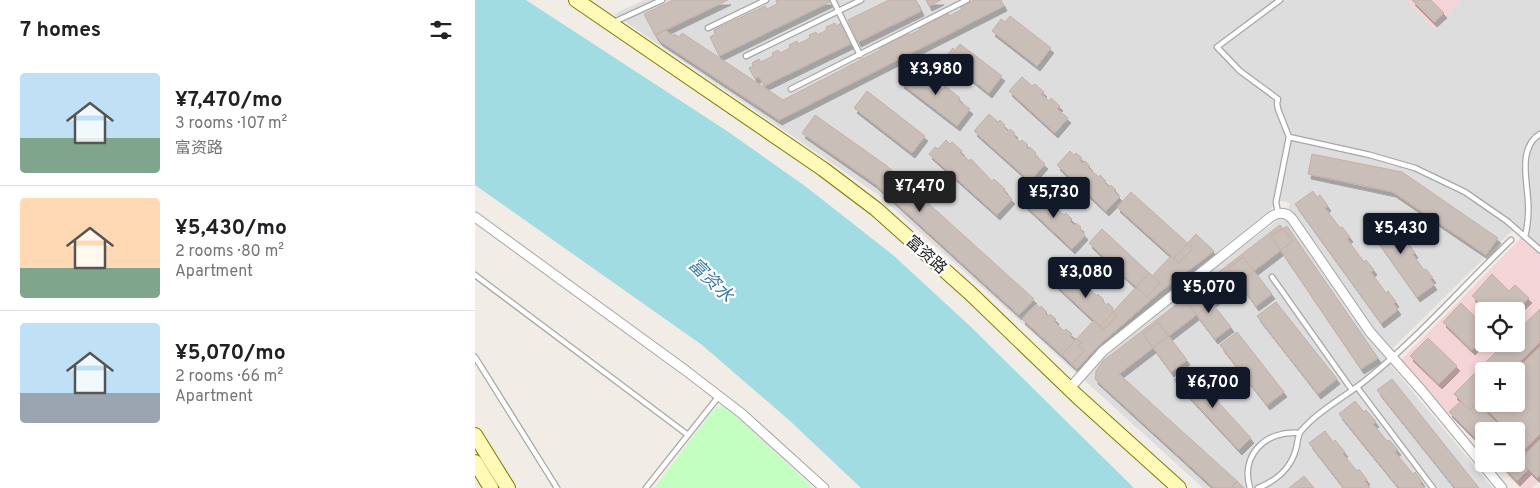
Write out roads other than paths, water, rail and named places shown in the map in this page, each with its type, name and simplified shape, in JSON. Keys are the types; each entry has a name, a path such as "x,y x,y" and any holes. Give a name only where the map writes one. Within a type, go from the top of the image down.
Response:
{"street":[{"name":"富资路","path":"576,0 816,164 876,209 970,293 1069,388 1179,488"},
{"path":"1069,388 1103,352 1271,216 1282,213 1290,216 1293,220 1370,332 1502,488"},
{"path":"475,217 741,413 824,488"},
{"path":"475,434 508,488"},
{"path":"475,462 491,488"}],"lane":[{"path":"611,24 661,0"},
{"path":"708,28 766,0"},
{"path":"833,0 860,54"},
{"path":"746,56 861,0"},
{"path":"791,89 967,0"},
{"path":"1278,213 1276,202 1289,137 1278,109 1278,99 1240,71 1217,47 1280,0"},
{"path":"1525,237 1529,220 1524,160 1529,148 1540,134"},
{"path":"1289,137 1370,155 1415,168 1465,192 1507,221 1540,250"},
{"path":"1258,488 1273,481 1287,468 1296,452 1299,433 1313,418 1355,388 1392,357 1511,240"},
{"path":"475,275 688,435"},
{"path":"1272,277 1433,488"},
{"path":"475,357 557,488"},
{"path":"647,488 719,396"},
{"path":"1250,488 1247,474 1251,457 1261,444 1276,435 1291,432 1299,433"}],"water":[{"name":"富资水","path":"475,0 526,0 727,131 805,186 893,255 971,327 1134,488 861,488 790,421 702,345 475,185"}]}
